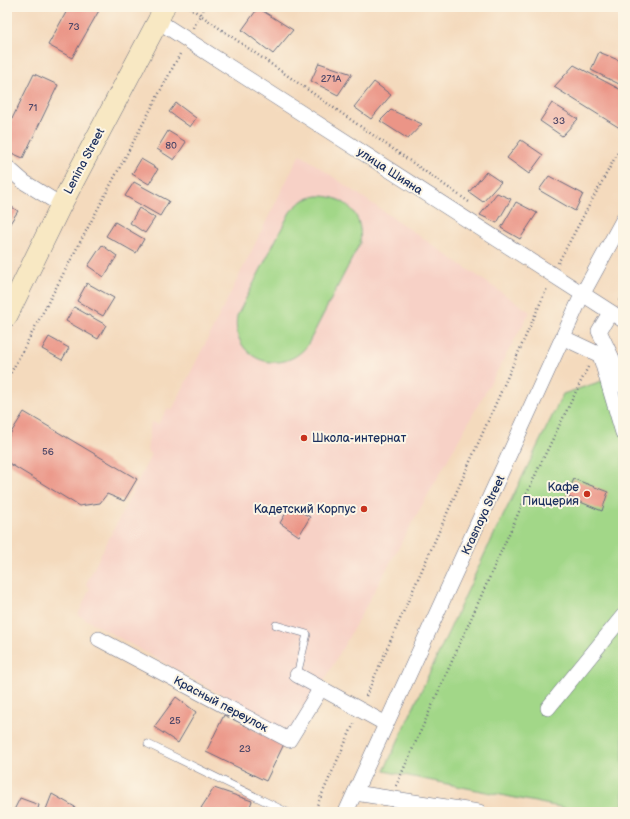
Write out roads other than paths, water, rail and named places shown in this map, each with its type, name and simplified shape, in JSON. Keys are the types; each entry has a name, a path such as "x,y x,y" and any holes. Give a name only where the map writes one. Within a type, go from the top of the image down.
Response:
{"main road":[{"name":"Lenina Street","path":"7,316 61,205 161,14"}],"street":[{"name":"улица Шияна","path":"161,14 582,295 617,314"},
{"path":"7,167 24,182 61,205"},
{"name":"Krasnaya Street","path":"346,812 564,338 582,295 623,220"},
{"path":"617,314 599,330 618,371 623,386"},
{"path":"564,338 600,356 623,433"},
{"path":"548,708 623,616"},
{"name":"Красный переулок","path":"100,639 289,740 320,688"},
{"path":"297,675 386,724"},
{"path":"355,793 479,812"}],"lane":[{"path":"276,625 307,634 297,675"},
{"path":"148,744 287,812"}],"place":[{"name":"Школа-интернат","path":"304,438"},
{"name":"Кафе Пиццерия","path":"587,494"},
{"name":"Кадетский Корпус","path":"364,509"}]}
